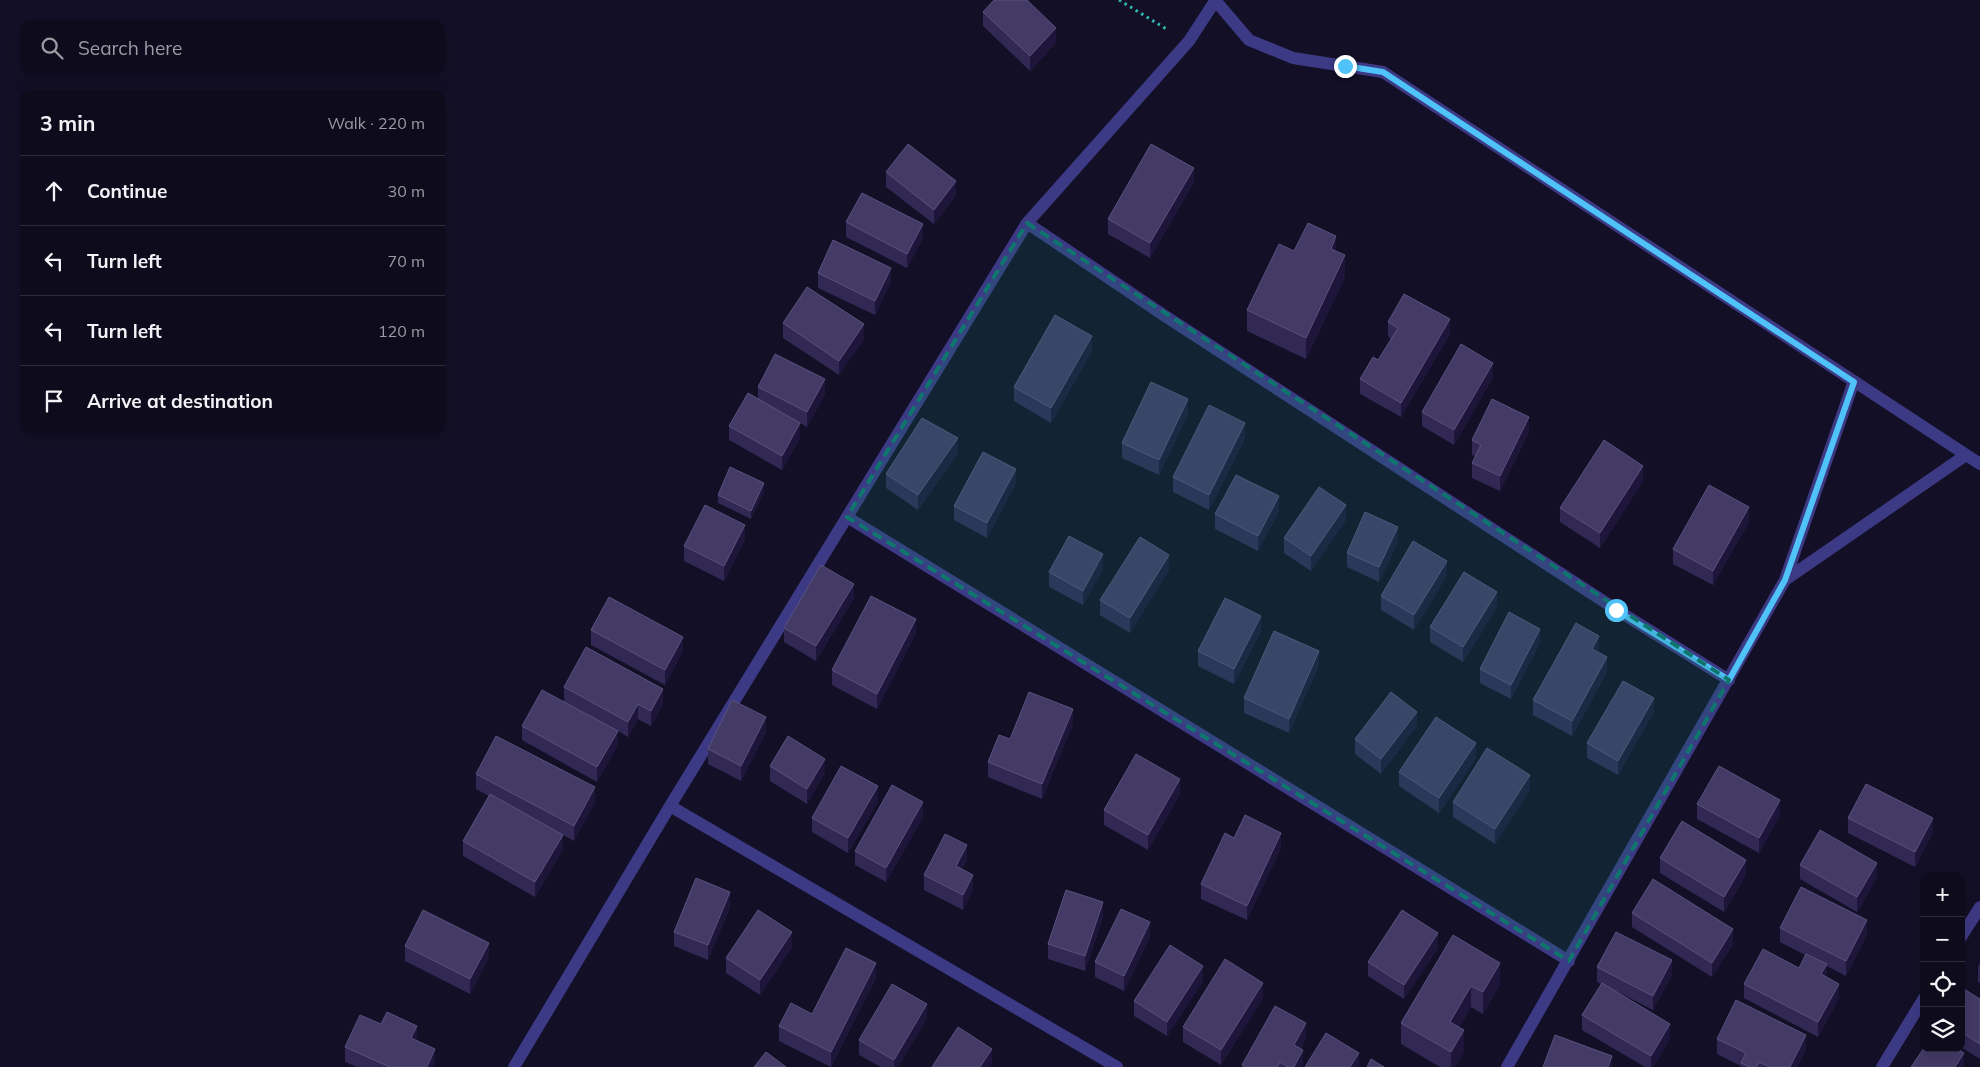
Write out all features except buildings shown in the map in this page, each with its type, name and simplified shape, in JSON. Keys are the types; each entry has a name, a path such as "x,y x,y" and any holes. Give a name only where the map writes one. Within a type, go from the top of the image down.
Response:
{"street":[{"path":"514,1067 670,806 1027,223 1189,41 1215,1 1250,40 1293,58 1383,72 1980,464"},
{"path":"1027,223 1162,314 1616,610 1729,680"},
{"path":"1507,1067 1785,580 1854,382"},
{"path":"1785,580 1966,455"},
{"path":"847,517 1569,960"},
{"path":"670,806 1112,1066"},
{"path":"1965,931 1980,907"},
{"path":"1882,1067 1920,1005"}],"path":[{"path":"1119,0 1146,18 1189,41"}],"highlighted area":[{"path":"1027,223 1729,680 1569,961 847,517"}],"route":[{"path":"1345,66 1383,72 1854,382 1785,580 1729,680 1616,610"}]}
